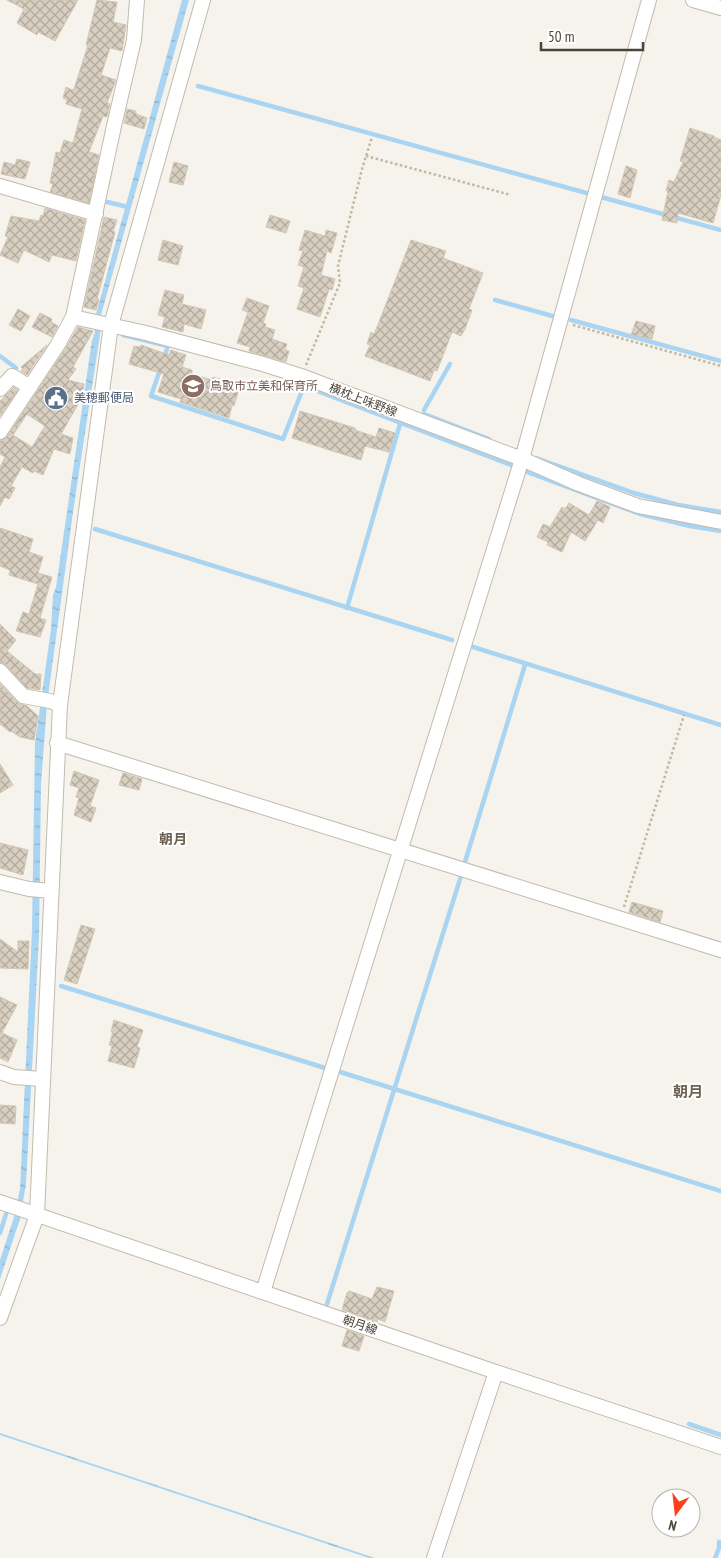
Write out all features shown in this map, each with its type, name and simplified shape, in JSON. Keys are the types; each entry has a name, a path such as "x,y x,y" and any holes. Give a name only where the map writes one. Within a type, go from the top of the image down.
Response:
{"street":[{"path":"0,432 74,317 134,40 137,0"},
{"path":"0,1318 37,1215 60,705 111,325 203,0"},
{"path":"263,1292 402,850 522,459 648,0"},
{"path":"693,0 721,8"},
{"path":"0,186 96,214"},
{"name":"横枕上味野線","path":"74,317 221,352 304,377 522,459 579,484 638,506 721,522"},
{"path":"0,389 12,376 30,387"},
{"path":"0,671 23,696 50,701 60,705"},
{"path":"57,743 721,950"},
{"path":"0,882 29,889 51,891"},
{"path":"0,1072 14,1077 42,1079"},
{"name":"朝月線","path":"0,1202 721,1447"},
{"path":"434,1558 496,1372"}],"path":[{"path":"303,373 340,283 338,266 372,137"},
{"path":"366,156 511,195"},
{"path":"561,322 721,366"},
{"path":"620,918 684,715"}],"water":[{"path":"182,0 189,0 101,315 96,314"},
{"path":"94,327 101,328 74,505 47,704 41,784 39,936 26,1184 20,1219 0,1279 0,1260 14,1217 20,1189 32,930 35,743 51,629 53,595 56,587 92,340 95,332"},
{"path":"0,1433 375,1558 369,1558 0,1435"}],"building":[{"path":"7,0 78,0 55,41 38,32 37,35 17,23 24,9"},
{"path":"97,0 117,2 113,22 126,25 122,51 110,48 101,75 116,80 107,103 110,104 107,117 103,116 89,152 99,155 89,203 50,192 53,184 50,183 56,152 60,153 64,140 73,143 82,109 66,104 67,100 63,98 66,87 74,89 88,45 86,45"},
{"path":"127,109 136,111 136,114 147,118 144,129 124,123"},
{"path":"690,128 721,140 721,195 713,223 678,213 677,223 662,220 669,180 674,182 683,162 680,161"},
{"path":"17,159 30,162 25,179 1,174 4,162 15,165"},
{"path":"174,162 188,166 183,185 169,182"},
{"path":"626,166 637,170 630,198 618,194"},
{"path":"45,208 85,220 76,261 52,255 49,262 24,250 18,263 0,255 8,237 5,236 11,216 39,221 41,215 43,216"},
{"path":"270,215 290,221 286,233 266,227"},
{"path":"104,217 117,220 97,299 99,299 96,310 84,307"},
{"path":"305,230 325,236 326,230 337,233 331,253 327,251 321,275 335,279 332,290 329,289 320,317 297,309 304,288 298,286 304,267 298,265 303,251 299,250"},
{"path":"163,240 183,246 178,265 158,260"},
{"path":"411,240 446,251 443,258 483,273 469,309 472,310 465,329 461,336 452,332 437,371 434,370 430,381 365,356 370,345 367,344 371,332 374,334"},
{"path":"165,290 184,295 182,304 206,310 201,329 184,324 183,332 162,327 165,317 158,315"},
{"path":"247,298 269,306 263,323 266,324 265,327 275,330 272,339 287,344 285,350 289,351 286,362 249,351 250,347 237,343 248,312 242,310"},
{"path":"18,309 30,316 21,331 9,325"},
{"path":"40,313 52,319 51,322 58,326 52,337 32,327"},
{"path":"636,321 655,326 652,339 631,335"},
{"path":"78,327 93,331 73,367 76,369 68,380 84,384 81,399 61,434 73,438 70,454 54,449 43,475 34,471 33,473 22,467 11,486 15,488 9,499 5,497 0,506 0,467 5,457 0,454 0,441 7,437","holes":["27,414 45,426 32,447 13,435"]},
{"path":"47,345 27,375 21,371 23,369 21,367"},
{"path":"141,345 169,355 171,350 186,355 182,367 192,370 192,374 212,380 213,377 240,385 229,418 180,402 181,399 158,392 164,374 129,364 134,346 139,347"},
{"path":"14,387 18,390 0,416 0,401"},
{"path":"300,411 355,428 355,430 376,437 379,428 395,433 389,452 365,446 361,460 292,438"},
{"path":"597,501 610,507 603,523 598,520 585,541 571,532 562,552 547,545 548,542 537,537 543,524 550,527 562,507 565,509 569,503 589,515"},
{"path":"0,528 33,539 29,552 43,557 38,573 52,577 40,618 46,620 40,637 16,631 23,612 29,614 38,584 9,575 10,570 0,566"},
{"path":"0,624 16,640 7,651 35,674 41,674 40,690 27,688 6,665 0,662"},
{"path":"0,684 17,702 27,706 38,716 34,740 20,737 0,724"},
{"path":"0,764 13,785 0,793"},
{"path":"74,771 99,780 90,806 96,808 91,822 74,815 79,798 76,797 79,788 70,785"},
{"path":"123,773 142,779 139,790 119,785"},
{"path":"0,843 28,850 23,875 0,868"},
{"path":"632,902 663,911 660,922 629,912"},
{"path":"81,925 95,929 77,984 64,980"},
{"path":"0,939 18,952 18,941 29,941 28,969 0,968"},
{"path":"0,997 17,1005 2,1033 17,1040 8,1062 0,1058"},
{"path":"114,1020 143,1030 137,1047 140,1048 134,1068 108,1061 112,1046 109,1045"},
{"path":"0,1105 16,1106 15,1124 0,1123"},
{"path":"377,1287 394,1291 385,1322 378,1319 377,1322 342,1310 349,1291 372,1299"},
{"path":"347,1330 364,1336 359,1351 342,1346"}],"waterway":[{"path":"198,86 590,194"},
{"path":"601,197 721,230"},
{"path":"103,201 128,207"},
{"path":"495,300 556,317"},
{"path":"571,320 721,361"},
{"path":"123,335 168,346 164,358"},
{"path":"0,356 16,368"},
{"path":"424,410 450,364"},
{"path":"161,367 151,396 283,439 304,386 511,465"},
{"path":"424,414 489,439"},
{"path":"347,608 400,424"},
{"path":"536,458 634,493 678,505 721,512"},
{"path":"527,472 640,514 721,531"},
{"path":"95,529 452,640"},
{"path":"470,646 721,725"},
{"path":"465,862 525,665"},
{"path":"327,1304 461,876"},
{"path":"61,986 325,1068"},
{"path":"337,1071 721,1191"},
{"path":"0,1233 6,1214"},
{"path":"689,1424 721,1435"},
{"path":"715,1558 719,1542"}],"place":[{"name":"鳥取市立美和保育所","path":"193,386"},
{"name":"美穂郵便局","path":"56,398"}],"district":[{"name":"朝月","path":"173,839"},
{"name":"朝月","path":"688,1092"}]}
